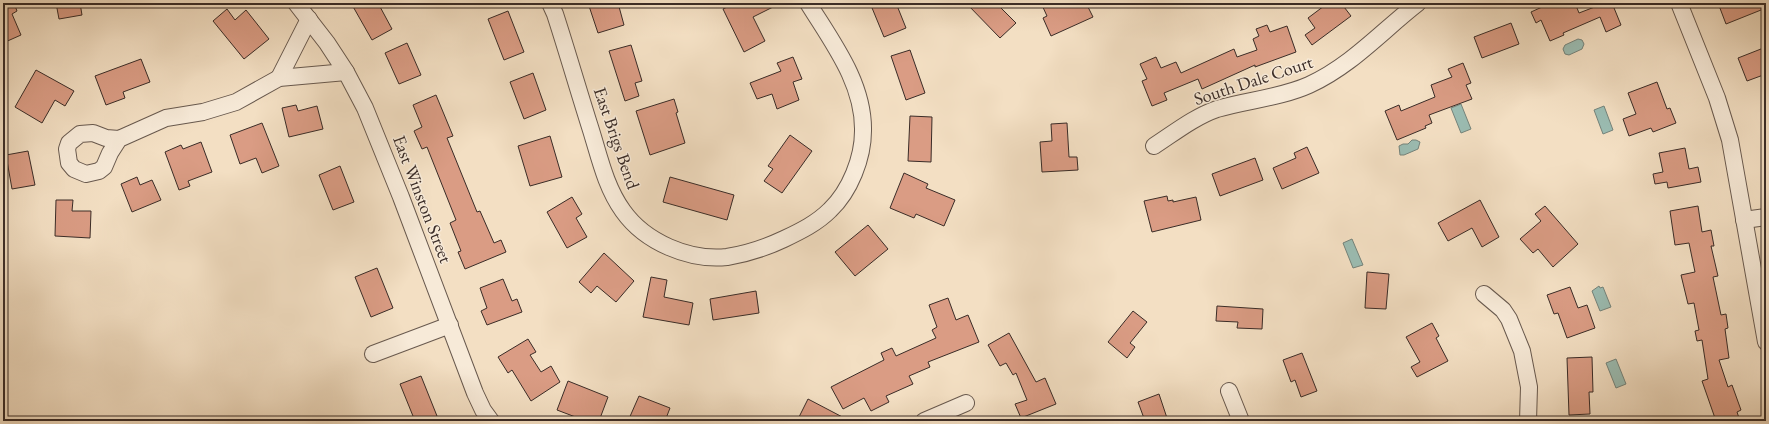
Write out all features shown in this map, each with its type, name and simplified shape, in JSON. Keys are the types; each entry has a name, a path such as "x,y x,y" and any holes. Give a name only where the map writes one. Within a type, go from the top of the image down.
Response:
{"street":[{"name":"East Winston Street","path":"296,3 346,72 374,126 475,393 483,410 491,421"},
{"name":"East Brigs Bend","path":"550,3 555,14 605,177 624,212 654,240 691,255 713,257 740,254 798,233 814,223 831,209 844,191 854,172 862,150 864,130 859,100 850,72 808,3"},
{"name":"South Dale Court","path":"1154,146 1198,117 1216,110 1307,86 1326,77 1346,64 1418,3"},
{"path":"1680,3 1724,115 1730,140 1766,342"},
{"path":"279,78 309,19"},
{"path":"119,139 166,118 203,112 236,102 279,78 346,72"},
{"path":"1744,220 1766,217"},
{"path":"1484,294 1503,310 1509,320 1522,351 1529,387 1528,421"},
{"path":"373,354 450,325"},
{"path":"1229,391 1241,421"},
{"path":"924,421 966,403"}],"water":[{"path":"1578,39 1582,40 1584,44 1582,49 1569,55 1565,54 1563,49 1565,45"},
{"path":"1461,104 1471,129 1461,133 1451,108"},
{"path":"1604,106 1613,130 1603,134 1594,110"},
{"path":"1412,140 1420,142 1418,149 1404,155 1400,155 1399,146 1408,144"},
{"path":"1352,239 1363,265 1353,268 1343,243"},
{"path":"1599,286 1600,288 1603,287 1611,307 1600,311 1592,291"},
{"path":"1616,359 1626,384 1616,388 1606,363"}],"building":[{"path":"3,3 14,3 17,11 12,14 21,35 3,43"},
{"path":"56,3 80,3 82,15 59,19"},
{"path":"351,3 378,3 392,29 372,40"},
{"path":"588,3 618,3 624,25 598,33"},
{"path":"735,3 781,3 753,17 765,41 744,52 723,9"},
{"path":"870,3 896,3 906,28 884,37"},
{"path":"966,3 996,3 1016,23 1000,38"},
{"path":"1041,3 1086,3 1093,17 1051,36 1043,18 1047,16"},
{"path":"1328,3 1341,3 1351,16 1312,45 1305,35 1315,28 1308,18"},
{"path":"1551,3 1575,3 1579,13 1605,3 1612,3 1621,25 1606,32 1600,17 1563,33 1564,35 1550,41 1541,20 1536,23 1531,12"},
{"path":"1718,3 1766,3 1766,8 1726,24"},
{"path":"227,9 235,20 246,10 269,39 244,59 213,21"},
{"path":"508,11 524,52 504,60 488,19"},
{"path":"1511,23 1519,44 1482,58 1474,37"},
{"path":"1267,25 1270,32 1287,26 1296,52 1255,67 1255,65 1202,89 1198,79 1164,93 1167,100 1152,106 1142,81 1147,79 1140,64 1156,57 1161,68 1176,62 1181,73 1234,49 1237,57 1257,50 1253,39 1259,36 1256,29"},
{"path":"407,43 421,75 399,84 385,53"},
{"path":"631,45 642,81 635,83 639,96 625,101 609,51"},
{"path":"1766,47 1766,74 1747,81 1738,58"},
{"path":"910,50 925,93 906,100 891,56"},
{"path":"793,57 802,79 793,82 799,100 777,109 772,94 757,99 750,83 781,71 777,63"},
{"path":"141,59 150,82 123,92 125,98 106,105 95,76"},
{"path":"1463,63 1471,83 1466,85 1472,99 1429,115 1432,123 1425,126 1426,128 1397,140 1385,111 1399,105 1401,111 1435,97 1431,85 1452,77 1448,69"},
{"path":"36,70 74,91 65,106 55,100 42,123 15,107"},
{"path":"533,73 546,110 524,119 510,82"},
{"path":"1657,82 1667,109 1670,108 1676,123 1653,132 1651,128 1629,136 1623,119 1636,114 1628,93"},
{"path":"436,95 453,136 447,138 477,212 480,211 494,243 501,240 506,252 465,269 458,252 461,251 450,223 456,220 427,147 422,149 414,131 422,127 413,105"},
{"path":"674,99 678,112 676,113 685,143 650,155 636,111"},
{"path":"296,105 298,111 317,106 323,129 289,137 282,108"},
{"path":"910,116 932,117 931,162 908,161"},
{"path":"262,123 279,166 262,173 256,158 240,164 230,135"},
{"path":"1067,123 1069,157 1077,157 1078,170 1042,172 1040,142 1052,141 1051,124"},
{"path":"790,135 812,151 782,193 764,181 773,169 768,166"},
{"path":"550,136 562,177 530,186 518,146"},
{"path":"201,142 212,172 188,181 190,186 179,190 165,152 181,145 183,149"},
{"path":"1307,147 1319,173 1282,189 1273,168 1296,158 1294,153"},
{"path":"1685,148 1689,169 1698,167 1701,182 1668,188 1667,182 1655,184 1653,174 1663,172 1659,153"},
{"path":"28,151 35,185 12,189 6,155"},
{"path":"1255,158 1263,180 1220,196 1212,174"},
{"path":"340,166 354,202 333,210 319,175"},
{"path":"904,173 928,184 926,188 955,200 944,226 916,214 914,218 890,208"},
{"path":"137,177 140,185 152,180 161,200 132,212 121,184"},
{"path":"670,177 734,195 727,220 663,202"},
{"path":"1167,196 1168,201 1173,200 1173,202 1196,197 1201,220 1152,232 1144,201"},
{"path":"572,197 582,214 576,218 587,237 567,248 547,212"},
{"path":"56,200 73,200 72,211 91,211 90,238 55,236"},
{"path":"1480,200 1499,237 1482,247 1472,228 1448,241 1438,223"},
{"path":"1545,206 1578,244 1553,267 1538,249 1533,253 1520,239 1541,221 1535,214"},
{"path":"1698,206 1702,232 1711,230 1714,246 1711,246 1718,276 1713,277 1721,315 1726,314 1728,328 1725,329 1729,358 1719,360 1728,387 1732,385 1741,410 1737,412 1740,421 1716,421 1702,381 1708,379 1702,340 1697,341 1695,331 1699,330 1694,303 1688,304 1681,275 1695,272 1689,243 1675,245 1670,211"},
{"path":"868,225 888,249 855,276 835,252"},
{"path":"604,253 634,281 616,302 597,286 591,293 579,282"},
{"path":"377,268 393,308 371,317 355,277"},
{"path":"1367,272 1389,274 1386,309 1365,308"},
{"path":"651,277 667,280 664,297 693,303 689,325 643,317"},
{"path":"503,279 512,301 517,299 522,312 487,325 481,311 487,308 480,288"},
{"path":"1570,287 1578,308 1587,305 1595,328 1567,338 1558,313 1554,314 1547,295"},
{"path":"756,291 759,313 713,320 710,299"},
{"path":"948,298 956,320 968,315 979,342 928,362 930,367 909,376 913,384 886,396 889,402 871,411 864,398 843,409 831,387 884,360 881,353 892,348 896,356 936,338 932,330 937,327 929,305"},
{"path":"1217,306 1263,309 1262,329 1237,328 1238,322 1216,321"},
{"path":"1133,311 1147,322 1130,343 1135,347 1127,358 1108,342"},
{"path":"1432,323 1439,336 1436,338 1448,361 1417,377 1411,367 1420,362 1406,337"},
{"path":"1009,333 1036,382 1045,378 1056,404 1021,418 1015,404 1027,400 1016,373 1013,375 1006,363 1000,366 988,345"},
{"path":"528,339 536,352 530,355 541,372 551,366 560,382 531,401 512,370 508,373 498,357"},
{"path":"1302,353 1317,391 1301,397 1295,380 1291,382 1283,360"},
{"path":"1592,357 1593,392 1589,392 1590,414 1569,415 1567,358"},
{"path":"421,376 437,416 426,421 415,421 400,384"},
{"path":"568,381 608,397 599,421 586,421 557,410"},
{"path":"1159,394 1168,421 1145,421 1138,402"},
{"path":"639,396 670,408 665,421 628,421"},
{"path":"808,399 850,421 797,421"}]}
